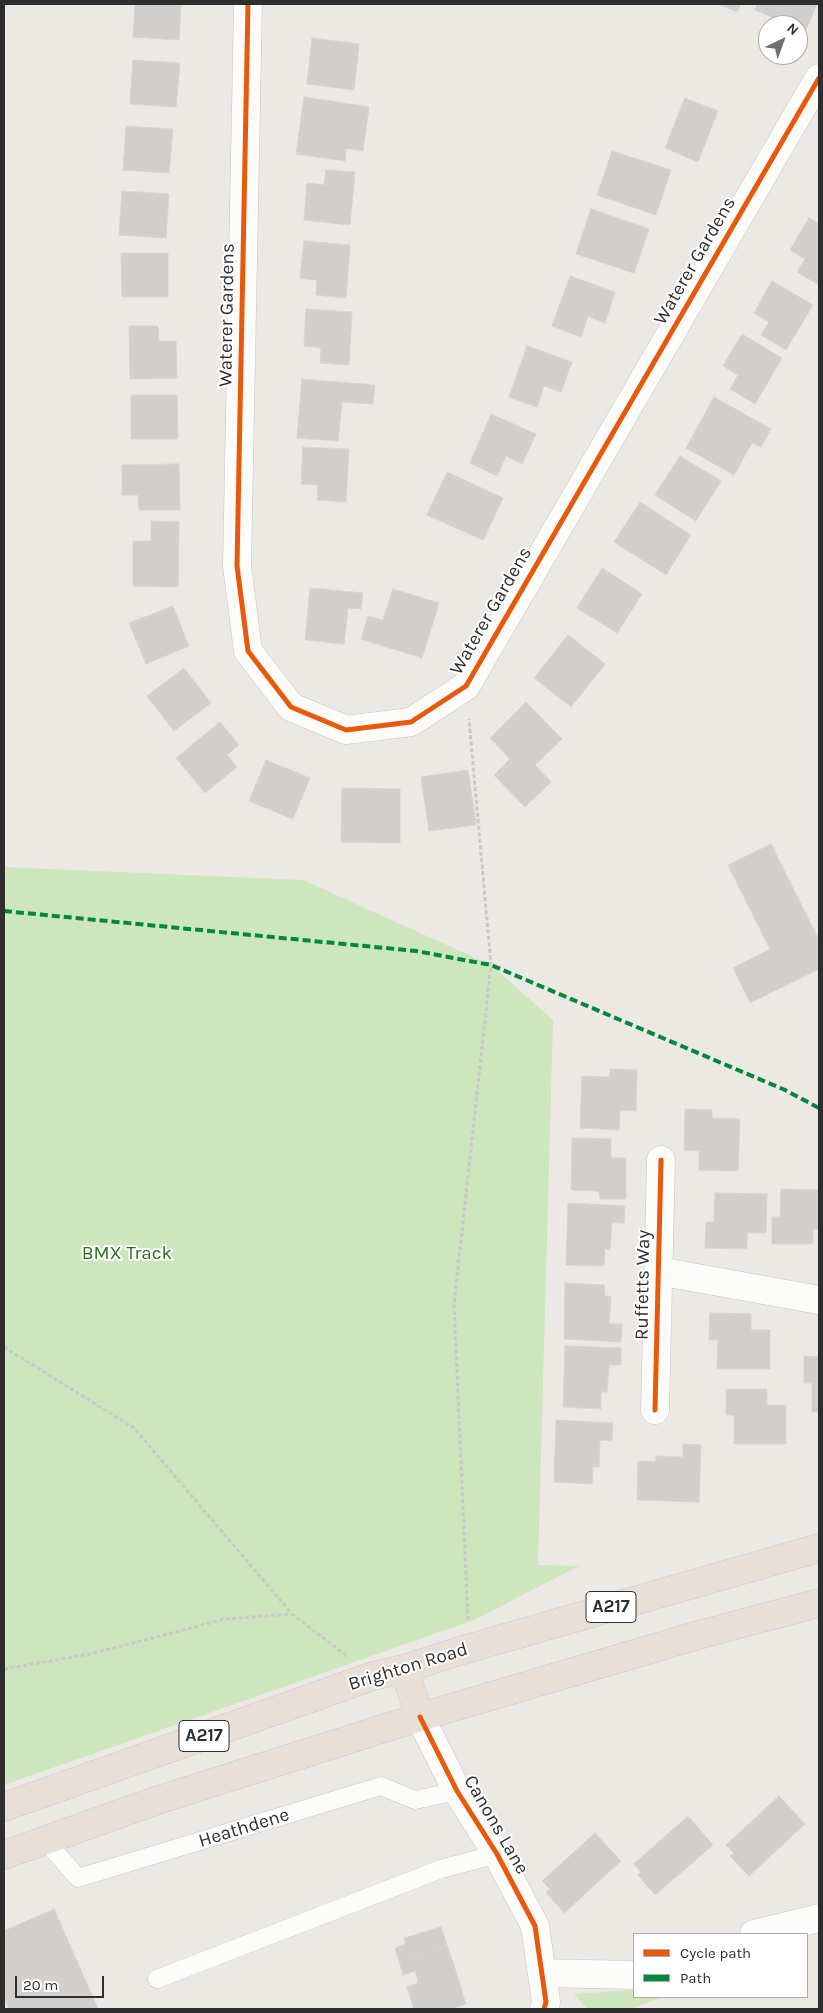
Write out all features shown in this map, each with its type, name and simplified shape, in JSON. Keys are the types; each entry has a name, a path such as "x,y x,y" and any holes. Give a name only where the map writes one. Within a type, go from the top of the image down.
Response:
{"highway":[{"name":"Brighton Road","path":"4,1807 373,1676 404,1669 819,1548"},
{"name":"A217","path":"4,1855 158,1800 420,1718 702,1634 819,1603"},
{"path":"404,1669 420,1718"}],"street":[{"name":"Waterer Gardens","path":"248,4 237,566 248,651 291,707 346,730 411,722 466,686 819,78"},
{"name":"Ruffetts Way","path":"655,1410 661,1160"},
{"name":"Ruffetts Way","path":"658,1271 819,1300"},
{"name":"Canons Lane","path":"420,1718 457,1791 497,1854 535,1926 546,2002 544,2009"},
{"path":"758,1933 819,1918"},
{"path":"542,1973 633,1975"}],"lane":[{"name":"Heathdene","path":"45,1840 78,1878 381,1786 415,1800 457,1791"},
{"path":"157,1979 441,1869 497,1854"}],"path":[{"path":"466,686 491,965 454,1305 469,1626"},
{"path":"4,1347 134,1428 292,1614 373,1676"},
{"path":"4,1669 91,1654 225,1619 292,1614"}],"green space":[{"name":"BMX Track","path":"4,867 303,880 491,965 553,1020 538,1565 579,1566 474,1620 4,1785"},
{"path":"633,1990 633,1998 660,1998 631,2009 587,2009 574,1994"}],"building":[{"path":"135,4 181,4 179,40 133,37"},
{"path":"719,4 741,4 737,12"},
{"path":"757,4 817,4 808,25 808,15 767,15 755,10"},
{"path":"312,38 359,44 354,90 307,84"},
{"path":"133,60 180,63 176,107 130,104"},
{"path":"304,97 369,107 363,151 346,148 345,161 296,154"},
{"path":"685,98 718,111 698,162 665,148"},
{"path":"126,126 173,129 169,173 123,170"},
{"path":"612,151 671,170 656,215 597,195"},
{"path":"326,170 355,172 350,225 304,220 307,183 324,185"},
{"path":"122,191 169,194 166,238 119,235"},
{"path":"591,209 649,229 634,273 576,254"},
{"path":"809,218 819,224 819,285 797,272 805,259 790,250"},
{"path":"304,241 350,245 346,298 316,295 317,280 300,278"},
{"path":"121,253 168,253 168,297 122,297"},
{"path":"570,276 615,292 605,323 588,316 581,337 552,326"},
{"path":"772,281 813,305 786,350 761,335 769,322 754,313"},
{"path":"306,309 352,312 349,365 320,363 321,348 304,346"},
{"path":"129,326 158,326 159,341 176,341 177,378 130,379"},
{"path":"742,334 782,358 755,404 730,389 738,375 723,366"},
{"path":"527,346 572,362 561,392 544,386 537,407 509,397"},
{"path":"302,379 375,385 373,404 342,402 338,441 297,438"},
{"path":"131,395 177,395 178,439 131,439"},
{"path":"714,397 771,429 761,447 752,443 734,475 686,448"},
{"path":"491,414 536,434 522,464 506,456 497,476 470,463"},
{"path":"303,447 349,449 346,502 317,500 318,485 301,484"},
{"path":"680,456 721,481 696,521 655,495"},
{"path":"179,464 180,510 139,510 138,495 122,495 122,465"},
{"path":"447,472 503,498 483,540 427,515"},
{"path":"640,502 691,535 666,575 614,542"},
{"path":"151,521 179,522 178,587 133,586 133,541 151,541"},
{"path":"602,568 642,594 617,633 577,608"},
{"path":"310,588 363,593 361,609 348,608 344,644 305,640"},
{"path":"393,589 439,603 422,658 361,639 368,616 383,620"},
{"path":"173,606 189,646 146,664 129,623"},
{"path":"568,635 605,664 571,707 534,678"},
{"path":"184,668 211,703 174,731 147,696"},
{"path":"526,702 562,739 535,765 551,782 525,807 494,775 510,759 490,738"},
{"path":"220,722 239,745 227,755 237,767 205,793 176,758"},
{"path":"266,760 310,778 293,819 249,801"},
{"path":"468,770 476,825 429,831 421,777"},
{"path":"342,788 400,789 400,843 341,842"},
{"path":"771,844 819,940 819,969 750,1003 733,968 770,949 728,865"},
{"path":"610,1069 637,1070 636,1111 620,1110 619,1130 580,1128 582,1076 610,1077"},
{"path":"685,1109 712,1110 712,1118 740,1119 738,1171 699,1170 699,1151 684,1150"},
{"path":"572,1138 611,1139 611,1158 626,1158 626,1199 600,1199 599,1191 571,1190"},
{"path":"781,1189 819,1190 819,1229 813,1229 813,1244 772,1244 772,1217 780,1217"},
{"path":"715,1193 767,1194 766,1233 747,1233 747,1249 705,1248 706,1222 714,1222"},
{"path":"568,1203 625,1206 624,1223 612,1222 610,1250 605,1249 604,1266 566,1265"},
{"path":"565,1283 604,1285 605,1296 611,1297 609,1324 622,1324 621,1342 564,1339"},
{"path":"710,1313 751,1314 751,1330 770,1330 770,1369 717,1369 718,1340 709,1340"},
{"path":"565,1346 621,1348 621,1365 609,1365 607,1392 601,1392 601,1409 563,1407"},
{"path":"804,1356 819,1357 819,1412 812,1412 812,1383 804,1383"},
{"path":"726,1389 767,1389 767,1405 786,1405 786,1444 734,1444 734,1415 726,1415"},
{"path":"556,1420 613,1423 612,1441 600,1440 599,1467 593,1467 592,1484 554,1482"},
{"path":"683,1444 701,1445 699,1502 637,1500 638,1461 656,1462 656,1456 683,1457"},
{"path":"779,1796 805,1824 749,1876 730,1856 734,1853 726,1845"},
{"path":"688,1816 713,1845 655,1895 638,1875 641,1872 634,1864"},
{"path":"595,1833 621,1861 564,1913 546,1892 550,1889 542,1881"},
{"path":"54,1909 98,2009 9,2009 4,1998 4,1931"},
{"path":"441,1927 447,1945 399,1961 395,1948 406,1944 404,1938"},
{"path":"447,1945 454,1965 417,1977 415,1971 403,1975 399,1961"},
{"path":"454,1965 460,1985 411,2000 407,1987 418,1983 417,1977"},
{"path":"460,1985 466,2004 451,2009 414,2009 411,2000"}],"marked path":[{"path":"4,911 416,951 491,965 785,1090 819,1108"}],"cycle path":[{"path":"248,4 237,566 248,651 291,707 346,730 411,722 466,686 819,78"},
{"path":"655,1410 661,1160"},
{"path":"420,1717 457,1791 497,1854 535,1926 546,2002 544,2009"}]}
